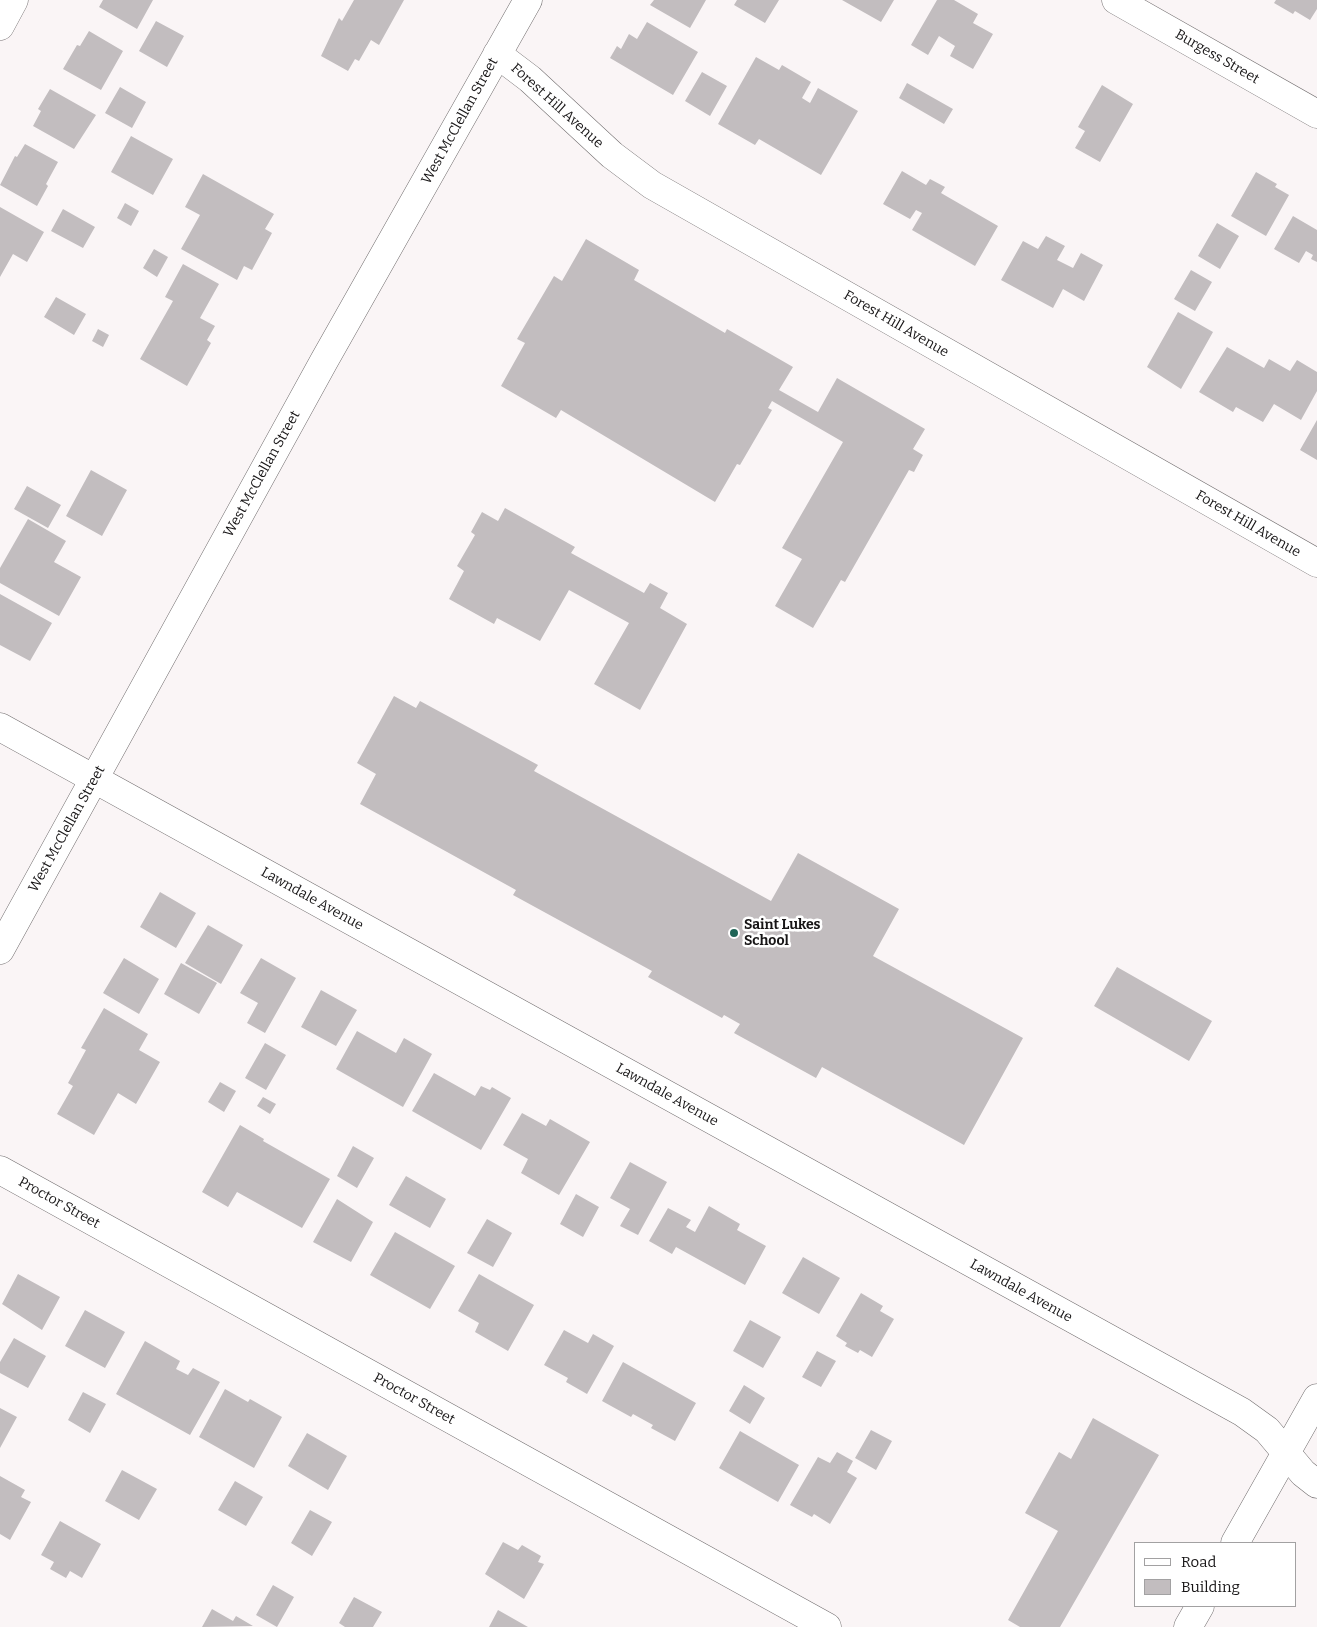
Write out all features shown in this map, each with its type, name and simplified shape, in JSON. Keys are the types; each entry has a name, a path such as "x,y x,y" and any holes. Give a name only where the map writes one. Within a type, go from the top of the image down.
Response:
{"street":[{"path":"0,26 14,0"},
{"name":"West McClellan Street","path":"0,950 332,347 528,0"},
{"name":"Burgess Street","path":"1116,0 1317,114"},
{"name":"Forest Hill Avenue","path":"497,54 530,79 612,155 652,185 1317,563"},
{"name":"Lawndale Avenue","path":"0,727 1248,1416 1267,1430 1303,1473 1317,1484"},
{"name":"Proctor Street","path":"0,1170 827,1627"},
{"path":"1237,1542 1317,1398"},
{"path":"1188,1627 1199,1607"}],"building":[{"path":"103,0 153,0 137,29 99,7"},
{"path":"354,0 404,0 379,45 371,40 359,61 355,59 348,71 321,56 339,18 342,21"},
{"path":"654,0 706,0 690,28 650,5"},
{"path":"737,0 779,0 765,23 734,5"},
{"path":"842,0 894,0 881,22"},
{"path":"937,0 954,0 978,14 973,23 993,34 973,69 950,56 955,46 939,36 928,55 911,45"},
{"path":"1276,0 1317,0 1317,9 1310,20 1295,11 1293,14 1274,3"},
{"path":"156,21 184,36 167,67 139,51"},
{"path":"647,22 698,52 673,95 610,58 617,46 621,49 629,34 637,39"},
{"path":"89,31 123,51 101,90 63,69 77,45 80,46"},
{"path":"756,57 779,70 782,65 811,82 802,98 810,103 818,88 858,111 821,175 759,139 755,145 718,124"},
{"path":"702,72 727,86 710,116 685,101"},
{"path":"907,83 953,109 944,124 899,98"},
{"path":"1102,85 1133,104 1100,162 1075,148 1085,131 1078,127"},
{"path":"120,87 146,102 132,128 105,113"},
{"path":"50,89 96,115 74,149 33,126 41,111 38,109"},
{"path":"131,136 173,159 153,195 111,172"},
{"path":"25,144 58,162 37,206 0,185 15,156 17,157"},
{"path":"902,171 926,185 930,179 945,187 941,193 998,226 975,266 912,230 922,213 916,210 910,219 883,204"},
{"path":"1256,172 1277,184 1275,187 1289,195 1266,236 1231,216"},
{"path":"203,174 274,214 265,229 272,233 252,270 244,266 237,280 181,249 200,215 185,207"},
{"path":"125,203 139,211 131,226 117,218"},
{"path":"0,207 44,232 27,262 13,254 0,277"},
{"path":"63,209 95,227 83,248 51,231"},
{"path":"1293,216 1317,230 1317,262 1311,259 1313,255 1306,251 1299,263 1274,249"},
{"path":"1217,223 1239,236 1220,269 1198,256"},
{"path":"1046,236 1065,246 1057,260 1073,268 1081,253 1103,265 1084,301 1063,289 1053,308 1001,280 1023,241 1038,249"},
{"path":"586,239 639,270 634,280 725,333 727,329 793,367 779,390 818,412 837,378 925,429 913,449 923,455 914,472 909,470 845,582 841,580 813,628 775,606 802,559 782,548 843,442 772,401 768,408 772,410 740,465 737,464 715,502 561,410 556,418 501,386 525,343 517,339 554,276 562,281"},
{"path":"154,249 168,257 157,277 143,268"},
{"path":"183,264 219,284 200,318 215,326 207,340 211,343 187,386 140,359 173,301 165,297"},
{"path":"1191,270 1212,282 1195,311 1174,299"},
{"path":"56,297 86,314 74,335 44,317"},
{"path":"1178,312 1213,332 1181,389 1147,367"},
{"path":"98,329 109,335 103,347 92,341"},
{"path":"1227,347 1264,368 1269,359 1290,371 1297,360 1317,372 1317,391 1301,420 1274,404 1263,422 1236,407 1233,412 1199,392"},
{"path":"1317,420 1317,460 1300,450"},
{"path":"91,470 127,490 102,536 66,516"},
{"path":"27,486 61,505 48,528 14,509"},
{"path":"505,508 575,547 571,553 644,593 650,583 668,593 660,608 687,624 640,710 594,684 629,623 569,590 540,641 497,618 494,624 449,599 464,571 457,566 475,535 471,532 482,512 498,521"},
{"path":"28,519 66,541 54,562 81,577 59,616 0,583 0,568"},
{"path":"0,594 52,623 30,661 0,645"},
{"name":"Saint Lukes School","path":"394,696 416,708 420,701 538,765 534,771 771,901 798,853 899,909 873,956 1023,1038 964,1145 822,1067 816,1078 734,1033 740,1024 724,1015 722,1018 648,977 652,971 513,895 516,890 360,804 376,774 357,763"},
{"path":"160,892 196,913 176,948 140,927"},
{"path":"208,925 243,945 221,984 185,963"},
{"path":"124,958 159,979 139,1014 103,993"},
{"path":"261,958 296,978 265,1033 247,1023 258,1003 240,993"},
{"path":"181,963 217,983 199,1014 164,994"},
{"path":"1117,967 1212,1021 1189,1061 1094,1006"},
{"path":"321,990 357,1010 336,1046 301,1027"},
{"path":"104,1008 148,1034 139,1050 160,1062 136,1104 118,1093 94,1135 57,1114 73,1086 68,1083 86,1050 81,1048"},
{"path":"357,1031 396,1053 404,1038 432,1054 403,1107 336,1069"},
{"path":"265,1043 286,1055 266,1090 245,1078"},
{"path":"434,1073 475,1096 481,1086 490,1090 492,1087 511,1098 481,1150 412,1111"},
{"path":"220,1082 236,1091 224,1112 208,1102"},
{"path":"263,1097 276,1104 270,1114 257,1106"},
{"path":"522,1113 546,1126 550,1119 590,1142 559,1195 521,1173 528,1159 503,1145"},
{"path":"240,1125 264,1139 263,1141 330,1179 302,1228 237,1192 228,1207 202,1192"},
{"path":"353,1146 374,1158 357,1188 337,1176"},
{"path":"630,1162 667,1182 638,1235 620,1226 630,1209 610,1198"},
{"path":"406,1176 446,1199 430,1228 389,1205"},
{"path":"576,1194 599,1207 583,1237 560,1224"},
{"path":"337,1199 373,1222 351,1262 313,1242"},
{"path":"709,1206 740,1224 737,1230 766,1246 745,1285 676,1247 672,1254 649,1241 668,1208 691,1220 686,1227 695,1232"},
{"path":"487,1219 512,1233 493,1267 467,1253"},
{"path":"395,1232 455,1266 430,1309 370,1275"},
{"path":"803,1257 840,1278 819,1314 782,1293"},
{"path":"18,1274 60,1297 42,1330 2,1304"},
{"path":"479,1274 534,1305 508,1351 475,1332 479,1323 458,1311"},
{"path":"861,1293 883,1306 880,1311 894,1319 872,1357 860,1350 858,1353 845,1346 847,1343 836,1336"},
{"path":"85,1310 125,1332 105,1368 65,1346"},
{"path":"750,1320 781,1337 763,1368 733,1351"},
{"path":"564,1330 588,1343 593,1334 614,1346 587,1394 566,1382 568,1378 544,1365"},
{"path":"14,1338 46,1356 28,1388 0,1373 0,1362"},
{"path":"145,1341 180,1361 176,1369 188,1375 193,1368 220,1382 190,1435 116,1394"},
{"path":"817,1351 836,1361 821,1387 802,1377"},
{"path":"623,1362 696,1403 675,1441 651,1428 653,1425 633,1414 631,1417 602,1401"},
{"path":"744,1385 765,1398 750,1424 729,1411"},
{"path":"225,1389 248,1402 250,1399 282,1417 254,1468 199,1437"},
{"path":"83,1392 106,1404 90,1433 68,1420"},
{"path":"0,1408 17,1417 0,1448"},
{"path":"1093,1418 1159,1455 1060,1627 1020,1627 1008,1620 1058,1531 1025,1513 1059,1452 1071,1459"},
{"path":"871,1430 892,1441 876,1470 855,1458"},
{"path":"740,1431 799,1465 778,1502 719,1468"},
{"path":"307,1433 347,1456 328,1490 288,1466"},
{"path":"837,1452 853,1461 847,1472 857,1478 830,1524 814,1514 812,1517 790,1505 818,1457 830,1463"},
{"path":"122,1470 157,1489 139,1520 105,1501"},
{"path":"0,1476 25,1490 21,1497 31,1502 10,1540 0,1534"},
{"path":"235,1481 263,1497 246,1526 218,1510"},
{"path":"310,1510 332,1522 312,1556 291,1543"},
{"path":"60,1521 101,1544 82,1578 70,1571 66,1578 50,1569 54,1562 41,1555"},
{"path":"503,1542 518,1550 522,1545 541,1556 538,1562 544,1564 524,1599 485,1574"},
{"path":"273,1585 294,1597 277,1627 256,1615"},
{"path":"354,1597 382,1612 373,1627 345,1627 339,1623"},
{"path":"212,1609 233,1621 236,1616 253,1626 202,1627"},
{"path":"498,1610 528,1627 489,1627"}],"place":[{"name":"Saint Lukes School","path":"734,933"}]}
